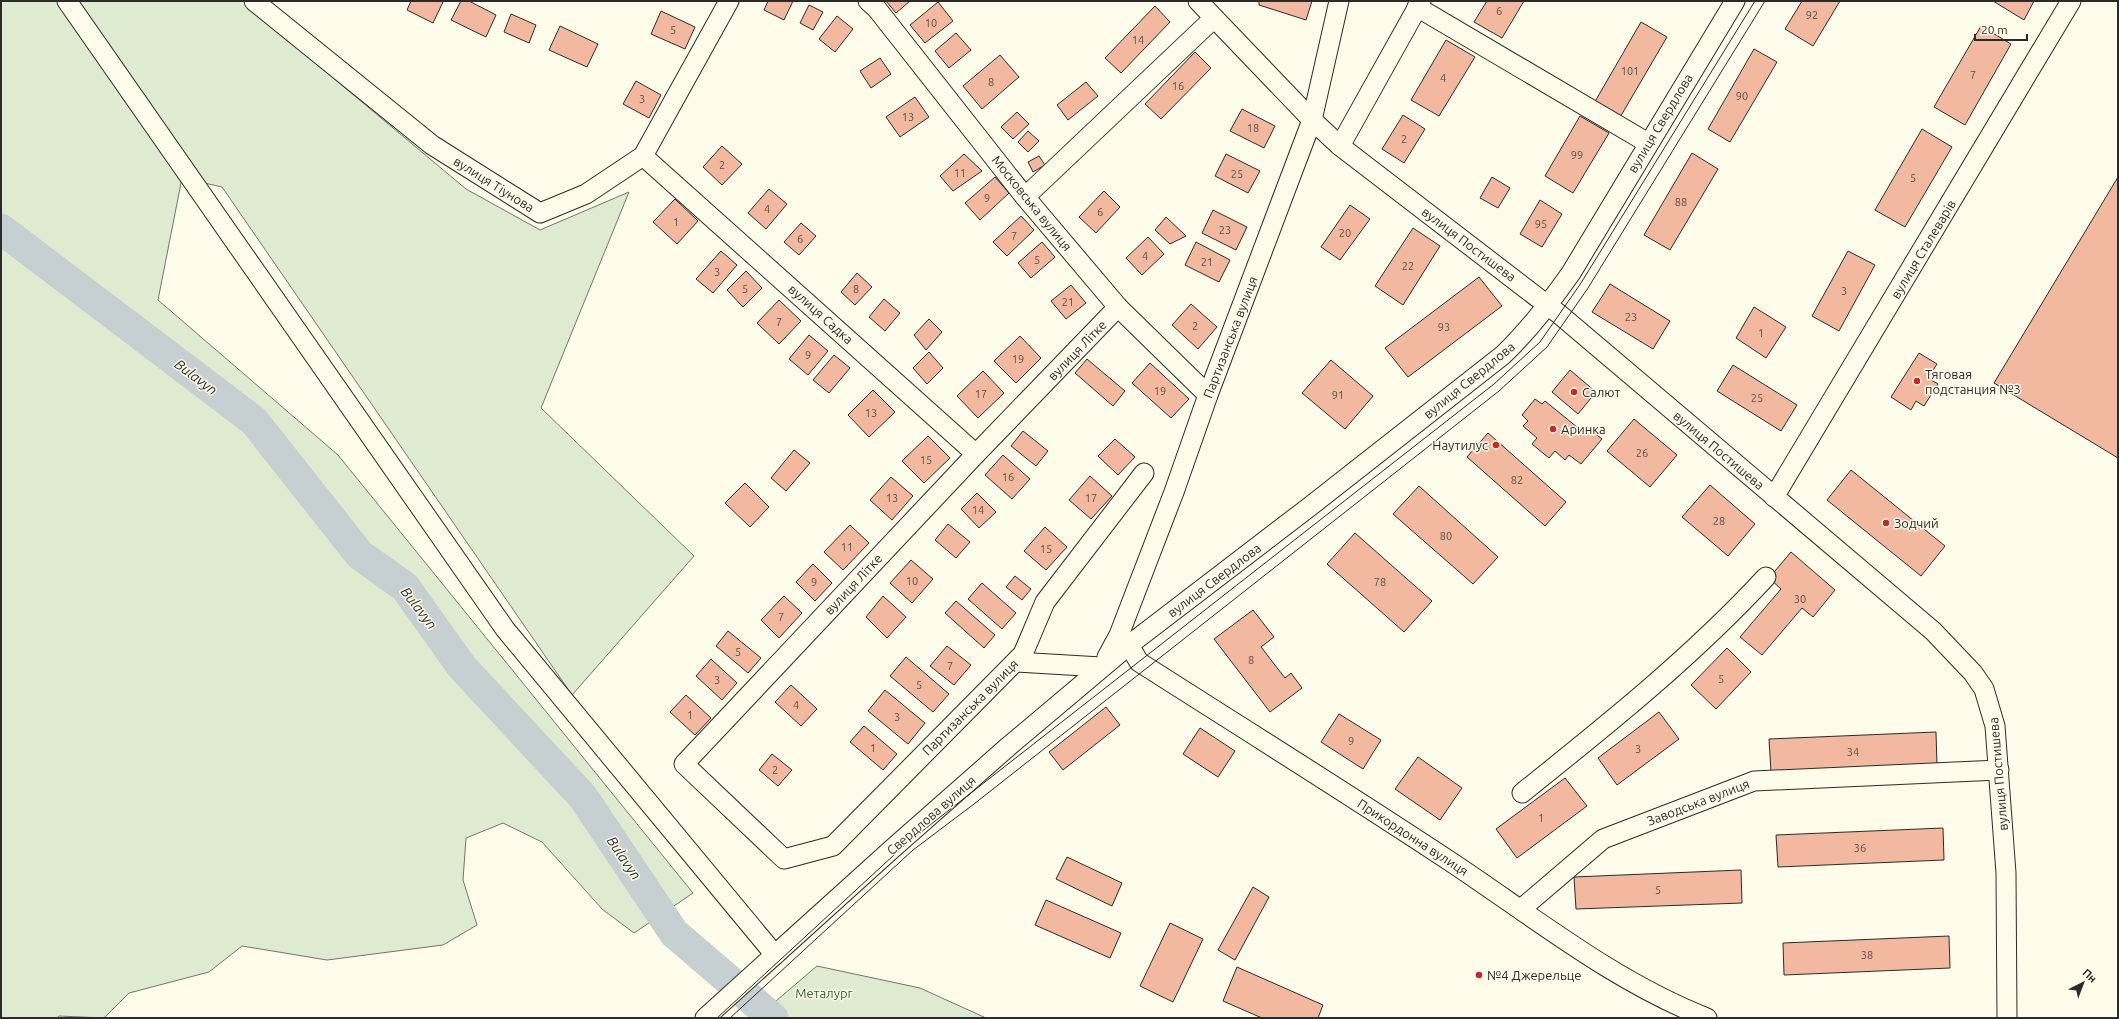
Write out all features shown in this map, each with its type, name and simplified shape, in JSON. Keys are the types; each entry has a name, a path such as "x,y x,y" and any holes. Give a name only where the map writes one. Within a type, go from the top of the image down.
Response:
{"street":[{"path":"67,1 505,629 769,960"},
{"name":"вулиця Тіунова","path":"254,1 432,145 540,213 586,194 643,156 729,1"},
{"name":"Московська вулиця","path":"868,1 877,9 1025,197 1118,307 1208,395"},
{"name":"вулиця Постишева","path":"1198,1 1312,120 1340,146 1548,305 1933,632 1973,673 1984,689 1991,706 1995,726 2006,873 2007,1018"},
{"name":"Партизанська вулиця","path":"1101,667 1119,635 1131,605 1174,492 1208,395 1312,120 1339,1"},
{"name":"вулиця Свердлова","path":"1101,667 1308,508 1503,355 1527,331 1571,273 1735,1"},
{"name":"вулиця Сталеварів","path":"1774,497 2071,1"},
{"path":"1340,146 1419,4 1648,143"},
{"path":"1025,197 1214,18"},
{"name":"вулиця Садка","path":"643,156 976,454"},
{"name":"вулиця Літке","path":"784,859 684,764 976,454 1118,307"},
{"name":"Партизанська вулиця","path":"784,859 833,846 1016,662 1023,654 1045,602 1144,473"},
{"path":"1522,793 1630,706 1689,654 1766,577"},
{"name":"Прикордонна вулиця","path":"1129,645 1139,662 1256,735 1633,982 1679,1007 1707,1018"},
{"path":"1016,662 1101,667"},
{"name":"Свердлова вулиця","path":"705,1018 962,787 1101,667"},
{"name":"Заводська вулиця","path":"1521,908 1603,838 1754,781 1999,770"}],"green space":[{"path":"1,1 245,1 264,20 466,189 540,230 629,192 541,408 694,556 572,695 222,187 182,178 158,300 338,455 693,893 634,933 602,909 542,842 503,823 466,838 463,880 477,925 443,945 327,960 242,946 209,972 129,993 104,1018 59,1016 57,1018 1,1018"},
{"name":"Металург","path":"817,966 920,988 986,1018 756,1018"}],"building":[{"path":"411,1 443,2 433,23 407,10"},
{"path":"461,1 469,1 496,15 486,37 451,20"},
{"path":"768,1 793,1 784,20 764,10"},
{"path":"886,1 910,1 896,13"},
{"path":"1259,1 1312,1 1306,20 1259,5"},
{"path":"1487,1 1524,1 1502,38 1474,22"},
{"path":"1802,1 1840,1 1813,46 1785,29"},
{"path":"1993,1 2034,1 2024,20"},
{"path":"938,2 953,21 925,43 910,25"},
{"path":"809,5 823,12 813,30 800,23"},
{"path":"1155,6 1170,22 1121,73 1105,58"},
{"path":"661,11 695,27 685,49 651,34"},
{"path":"511,14 536,25 529,43 504,32"},
{"path":"837,16 853,29 835,52 819,39"},
{"path":"1641,22 1667,37 1619,119 1593,105"},
{"path":"560,26 598,44 587,67 549,50"},
{"path":"1981,26 2011,44 1965,125 1934,107"},
{"path":"956,33 971,50 949,68 935,51"},
{"path":"1446,40 1475,57 1439,116 1411,100"},
{"path":"1754,49 1777,62 1730,142 1708,129"},
{"path":"1195,52 1211,68 1161,119 1145,104"},
{"path":"1000,55 1019,77 982,109 963,86"},
{"path":"880,58 891,74 871,88 860,71"},
{"path":"636,81 661,95 649,118 623,104"},
{"path":"1086,82 1098,96 1068,120 1057,105"},
{"path":"915,97 929,117 900,137 886,117"},
{"path":"1242,109 1275,126 1264,148 1230,131"},
{"path":"1017,112 1029,124 1013,139 1001,127"},
{"path":"1403,115 1425,129 1404,163 1382,149"},
{"path":"1580,116 1609,133 1573,193 1545,176"},
{"path":"1922,129 1952,147 1905,227 1875,210"},
{"path":"1028,131 1039,141 1028,152 1018,142"},
{"path":"722,146 742,164 722,185 703,167"},
{"path":"1692,153 1718,169 1670,250 1644,235"},
{"path":"964,154 982,171 953,191 940,176"},
{"path":"1226,154 1260,171 1248,193 1215,176"},
{"path":"1039,156 1045,165 1033,172 1028,162"},
{"path":"995,177 1009,193 980,220 965,203"},
{"path":"1492,177 1510,188 1498,208 1480,198"},
{"path":"2118,177 2118,458 1994,383"},
{"path":"769,189 787,204 766,229 748,213"},
{"path":"1104,191 1120,207 1096,233 1079,217"},
{"path":"675,199 698,221 677,244 653,222"},
{"path":"1540,200 1562,214 1542,247 1520,234"},
{"path":"1350,205 1370,219 1340,260 1321,247"},
{"path":"1213,210 1247,227 1236,250 1202,233"},
{"path":"1021,216 1034,230 1007,256 993,242"},
{"path":"1166,217 1186,236 1170,244 1155,230"},
{"path":"801,223 816,236 799,255 784,242"},
{"path":"1413,228 1440,246 1403,305 1375,286"},
{"path":"1148,237 1164,254 1142,275 1126,258"},
{"path":"1042,242 1055,257 1031,278 1018,263"},
{"path":"1196,242 1230,260 1219,282 1185,265"},
{"path":"721,251 737,265 713,293 696,279"},
{"path":"1848,251 1875,265 1839,331 1812,316"},
{"path":"746,271 762,288 743,307 727,290"},
{"path":"857,273 872,287 855,305 841,292"},
{"path":"1479,277 1502,306 1408,377 1385,348"},
{"path":"1610,284 1670,321 1653,349 1592,312"},
{"path":"1071,285 1086,303 1066,319 1051,301"},
{"path":"884,299 900,313 885,331 869,317"},
{"path":"779,300 801,321 779,344 757,323"},
{"path":"1191,304 1217,327 1198,349 1172,325"},
{"path":"1754,307 1786,327 1766,358 1736,338"},
{"path":"929,319 942,332 926,350 914,335"},
{"path":"809,335 828,351 808,375 789,359"},
{"path":"1020,336 1041,358 1016,383 994,361"},
{"path":"929,352 943,368 927,384 913,368"},
{"name":"Тяговая подстанция №3","path":"1919,353 1937,364 1928,378 1938,384 1924,406 1916,401 1911,410 1891,397"},
{"path":"834,355 850,368 829,393 813,380"},
{"path":"1087,359 1125,391 1113,406 1075,373"},
{"path":"1331,360 1373,396 1345,429 1302,393"},
{"path":"1150,363 1189,399 1171,418 1132,383"},
{"path":"1733,365 1797,405 1781,431 1717,391"},
{"name":"Салют","path":"1570,370 1596,392 1578,414 1552,392"},
{"path":"983,371 1004,393 978,418 957,396"},
{"path":"873,390 895,412 869,437 848,415"},
{"name":"Аринка","path":"1535,399 1542,404 1545,401 1583,432 1587,427 1602,439 1581,464 1569,455 1565,460 1555,451 1549,458 1532,444 1537,438 1523,426 1528,421 1522,415"},
{"path":"1634,419 1677,455 1650,487 1607,451"},
{"path":"1023,431 1048,451 1036,466 1011,446"},
{"path":"1488,433 1566,502 1545,526 1467,457"},
{"path":"928,436 950,458 924,483 902,461"},
{"path":"1115,439 1135,457 1118,475 1098,456"},
{"path":"794,450 810,463 786,491 771,478"},
{"path":"1003,455 1030,479 1012,499 985,475"},
{"name":"Зодчий","path":"1851,470 1945,546 1921,576 1827,500"},
{"path":"1090,476 1112,496 1091,519 1069,500"},
{"path":"891,477 913,496 892,520 870,500"},
{"path":"745,483 769,507 750,527 725,503"},
{"path":"1710,485 1755,524 1728,556 1682,517"},
{"path":"1419,486 1498,557 1473,584 1393,514"},
{"path":"977,493 996,512 979,528 961,509"},
{"path":"948,524 970,542 956,558 935,540"},
{"path":"850,525 869,543 843,570 824,552"},
{"path":"1045,527 1067,547 1046,570 1024,551"},
{"path":"1355,533 1432,601 1404,632 1327,564"},
{"path":"1791,552 1835,590 1813,617 1802,608 1762,655 1740,637 1781,589 1769,578"},
{"path":"911,560 933,579 912,603 890,583"},
{"path":"813,564 832,583 815,601 796,582"},
{"path":"1015,576 1031,589 1022,600 1006,587"},
{"path":"982,583 1016,613 1002,629 968,599"},
{"path":"784,596 802,613 779,638 761,620"},
{"path":"883,596 906,617 887,638 866,617"},
{"path":"956,601 995,635 984,648 945,613"},
{"path":"1253,610 1274,637 1261,647 1285,678 1291,673 1302,688 1270,712 1214,639"},
{"path":"728,631 761,658 748,673 716,646"},
{"path":"947,646 971,665 954,685 930,666"},
{"path":"1727,648 1751,672 1716,709 1691,685"},
{"path":"906,657 949,694 933,712 890,676"},
{"path":"711,659 737,683 722,700 696,676"},
{"path":"791,685 817,709 801,726 775,702"},
{"path":"885,690 925,723 908,744 868,711"},
{"path":"686,695 711,718 695,735 670,712"},
{"path":"1106,707 1120,725 1063,770 1049,752"},
{"path":"1659,712 1679,739 1617,785 1598,758"},
{"path":"1339,714 1381,740 1363,769 1321,742"},
{"path":"864,726 897,754 883,770 850,742"},
{"path":"1200,728 1235,751 1218,777 1183,754"},
{"path":"1936,732 1937,765 1771,772 1769,739"},
{"path":"772,754 792,770 778,786 759,770"},
{"path":"1418,757 1462,788 1440,820 1395,789"},
{"path":"1565,778 1587,806 1517,858 1496,829"},
{"path":"1943,828 1944,860 1778,867 1776,835"},
{"path":"1067,857 1122,883 1112,906 1056,879"},
{"path":"1741,870 1742,903 1576,909 1574,877"},
{"path":"1253,887 1269,897 1235,960 1218,950"},
{"path":"1046,900 1121,933 1110,958 1035,925"},
{"path":"1170,923 1203,939 1173,1002 1140,986"},
{"path":"1949,936 1950,968 1784,975 1783,943"},
{"path":"1237,967 1323,1005 1318,1018 1262,1018 1223,1001"}],"waterway":[{"name":"Bulavyn","path":"1,229 254,421 360,555 405,587 462,667 583,797 674,933 773,1018"}],"tram line":[{"path":"717,1018 907,843 1494,384 1540,342 1581,283 1755,1"},
{"path":"730,1018 913,850 974,804 1499,391 1547,347 1588,288 1765,1"}],"place":[{"name":"Тяговая подстанция №3","path":"1917,381"},
{"name":"Салют","path":"1574,392"},
{"name":"Аринка","path":"1553,429"},
{"name":"Наутилус","path":"1496,445"},
{"name":"Зодчий","path":"1886,523"},
{"name":"№4 Джерельце","path":"1479,975"}]}
